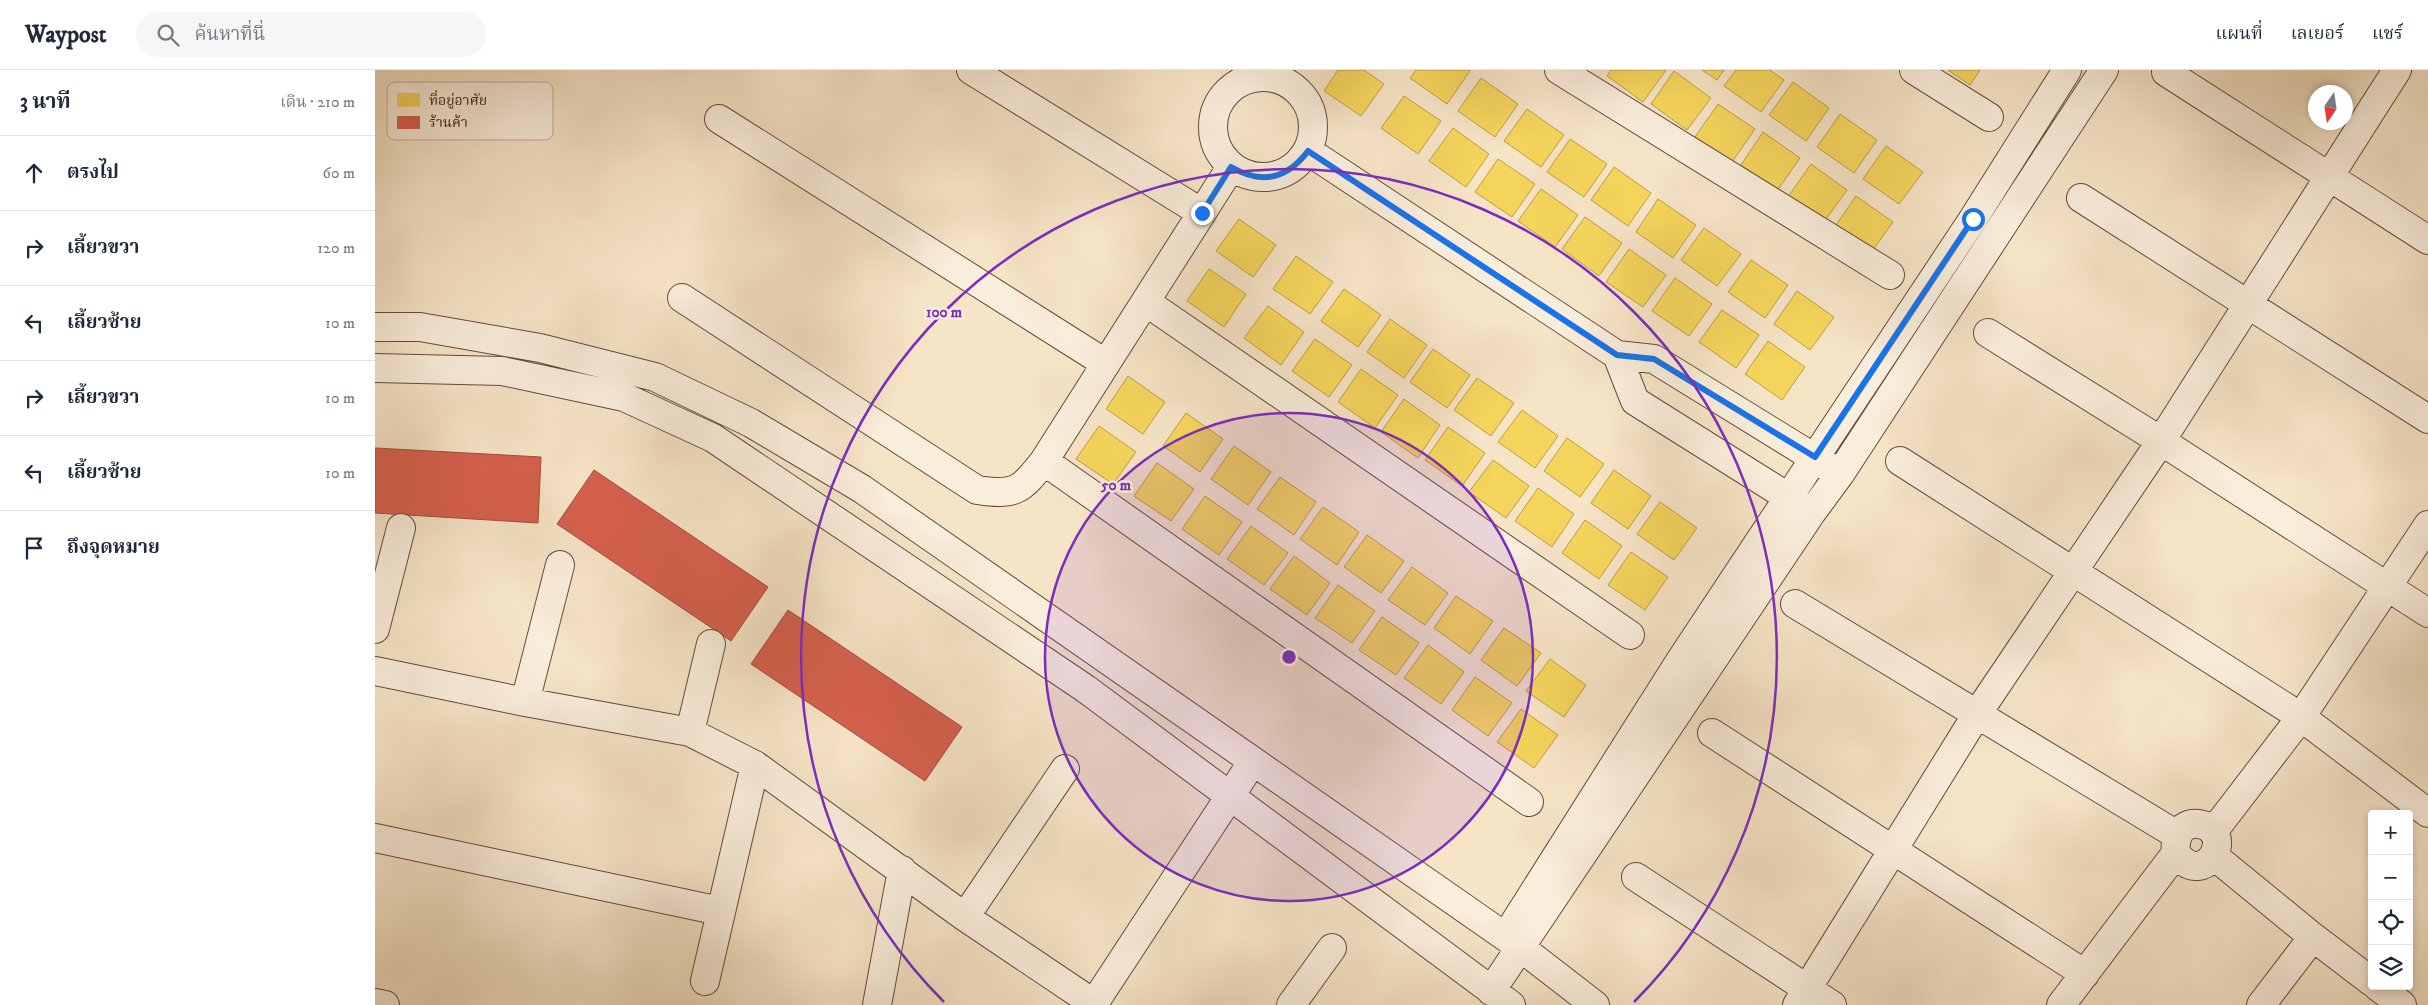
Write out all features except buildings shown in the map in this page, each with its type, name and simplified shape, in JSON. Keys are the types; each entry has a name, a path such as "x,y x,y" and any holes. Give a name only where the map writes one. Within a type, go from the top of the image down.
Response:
{"street":[{"path":"971,70 1202,213"},
{"path":"1559,70 1889,275"},
{"path":"1914,70 1989,118"},
{"path":"375,368 502,371 624,397 713,438 1087,689 1493,992 1513,942 1679,662 1973,219 2067,70"},
{"path":"1513,942 1811,512 1840,474 2103,70"},
{"path":"1802,997 1977,714 2161,441 2397,70"},
{"path":"2166,72 2428,240"},
{"path":"1232,77 1267,77 1281,81 1301,80 1302,96 1311,113 1313,132 1308,151 1299,163 1287,172 1273,177 1258,178 1244,174 1231,167 1218,152 1212,134 1213,115 1232,77"},
{"path":"719,119 1105,363"},
{"path":"1308,151 1617,355 1654,359 1840,474"},
{"path":"682,298 977,490 1002,494 1025,485 1044,461 1231,167"},
{"path":"2081,198 2428,419"},
{"path":"1146,302 1630,635"},
{"path":"375,327 420,327 540,348 646,375 751,423 862,489 1513,942 1595,1005"},
{"path":"1988,333 2161,441 2428,613"},
{"path":"1617,355 1635,401 1811,512"},
{"path":"1044,461 1529,802"},
{"path":"1900,461 2301,717 2428,813"},
{"path":"1795,604 1977,714 2176,844 2182,861 2190,866 2199,866 2208,863 2213,844 2301,717 2428,525"},
{"path":"375,629 401,528"},
{"path":"525,702 560,565"},
{"path":"690,732 711,644"},
{"path":"375,671 525,702 690,732 755,765 965,917 1094,1005 1253,761"},
{"path":"1712,733 2085,974"},
{"path":"705,981 755,765"},
{"path":"965,917 1065,769"},
{"path":"2070,1002 2085,974 2176,844 2184,827 2194,824 2205,825 2213,844 2313,937 2368,979"},
{"path":"375,838 720,911"},
{"path":"877,1005 902,870"},
{"path":"1636,877 1802,997 1832,1005"},
{"path":"2261,1005 2313,937"},
{"path":"1291,1005 1332,948"},
{"path":"2382,990 2402,1005"},
{"path":"375,1003 385,1005"}],"route":[{"path":"1202,213 1231,167 1244,174 1258,178 1273,177 1287,172 1299,163 1308,151 1617,355 1654,359 1815,457 1973,219"}]}
